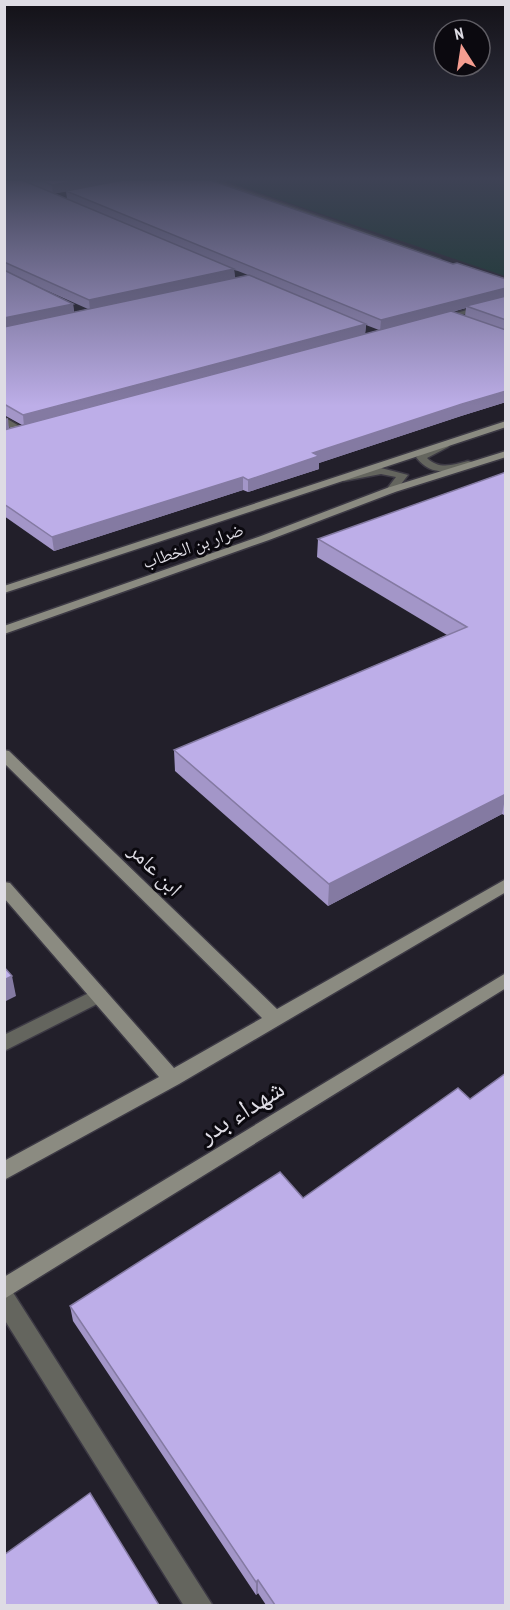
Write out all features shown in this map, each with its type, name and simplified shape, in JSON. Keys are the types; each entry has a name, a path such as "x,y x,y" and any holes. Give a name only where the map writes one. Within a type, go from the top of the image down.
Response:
{"street":[{"path":"427,255 449,263"},
{"path":"430,321 506,301"},
{"path":"450,316 461,320"},
{"path":"4,420 18,433 34,429"},
{"name":"ضرار بن الخطاب","path":"4,590 506,424"},
{"name":"ضرار بن الخطاب","path":"446,445 421,457 426,465 438,470 506,454"},
{"name":"ضرار بن الخطاب","path":"4,630 265,538 392,490 486,459"},
{"name":"ضرار بن الخطاب","path":"344,478 381,471 403,475 392,490"},
{"name":"ابن عامر","path":"4,754 274,1018"},
{"path":"4,1172 172,1078 506,884"},
{"path":"4,887 172,1078"},
{"name":"شهداء بدر","path":"4,1289 506,979"},
{"path":"4,1044 99,995"},
{"path":"4,1298 200,1605"}],"green space":[{"path":"443,255 505,255 505,276"}],"building":[{"path":"4,255 201,255 234,269 89,300 4,262"},
{"path":"223,255 427,255 506,279 506,288 381,320"},
{"path":"4,270 73,304 4,318"},
{"path":"249,275 366,324 23,415 4,404 4,327"},
{"path":"506,296 506,320 466,306"},
{"path":"451,311 506,330 506,391 313,453 319,456 248,480 243,477 52,537 4,504 4,430"},
{"path":"506,472 506,794 329,884 174,750 467,627 318,539"},
{"path":"4,967 12,976 4,980"},
{"path":"506,1073 506,1605 275,1605 258,1580 256,1582 70,1306 280,1172 303,1198 458,1088 470,1099"},
{"path":"90,1493 159,1605 4,1605 4,1555"}]}
